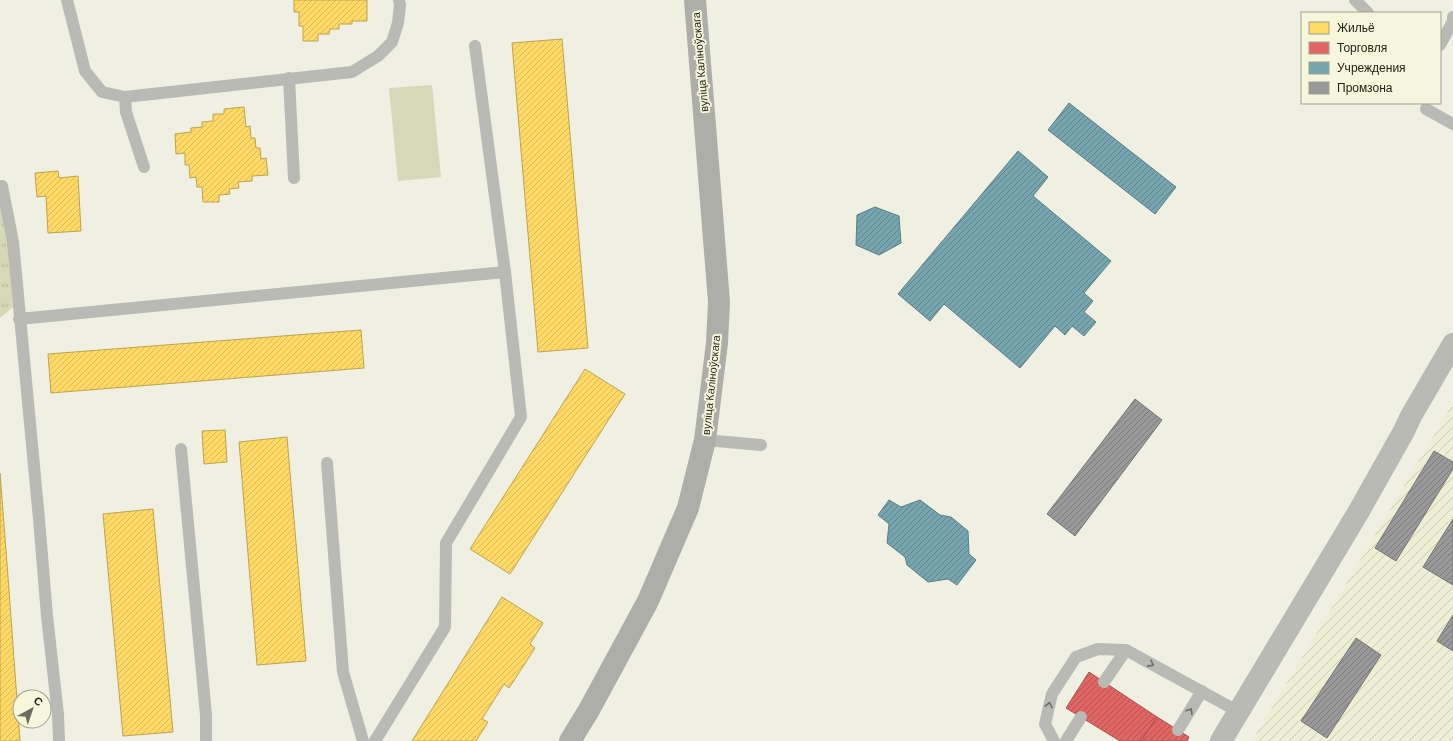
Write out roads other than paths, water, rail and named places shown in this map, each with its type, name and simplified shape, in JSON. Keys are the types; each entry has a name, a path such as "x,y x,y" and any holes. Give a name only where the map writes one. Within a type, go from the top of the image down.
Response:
{"main road":[{"name":"вуліца Каліноўскага","path":"570,741 589,710 648,601 688,508 705,440 717,343 719,302 695,0"}],"street":[{"path":"1221,741 1359,511 1411,416 1453,344"}],"lane":[{"path":"67,0 85,71 102,92 125,97 352,72 378,56 392,42 398,23 400,5 399,0"},
{"path":"1355,0 1367,12"},
{"path":"1441,43 1453,21 1453,18"},
{"path":"375,741 445,627 446,543 521,417 505,272 475,46"},
{"path":"289,78 294,178"},
{"path":"125,97 126,112 144,167"},
{"path":"1426,109 1453,124"},
{"path":"0,186 2,186 13,242 47,616 58,715 59,741"},
{"path":"19,319 505,272"},
{"path":"705,440 761,445"},
{"path":"182,449 206,715 206,741"},
{"path":"327,464 343,672 363,741"},
{"path":"1054,741 1045,724 1052,694 1076,656 1098,649 1126,650 1239,712"},
{"path":"1104,682 1126,650"},
{"path":"1178,730 1202,691"},
{"path":"1066,741 1081,717"}]}
